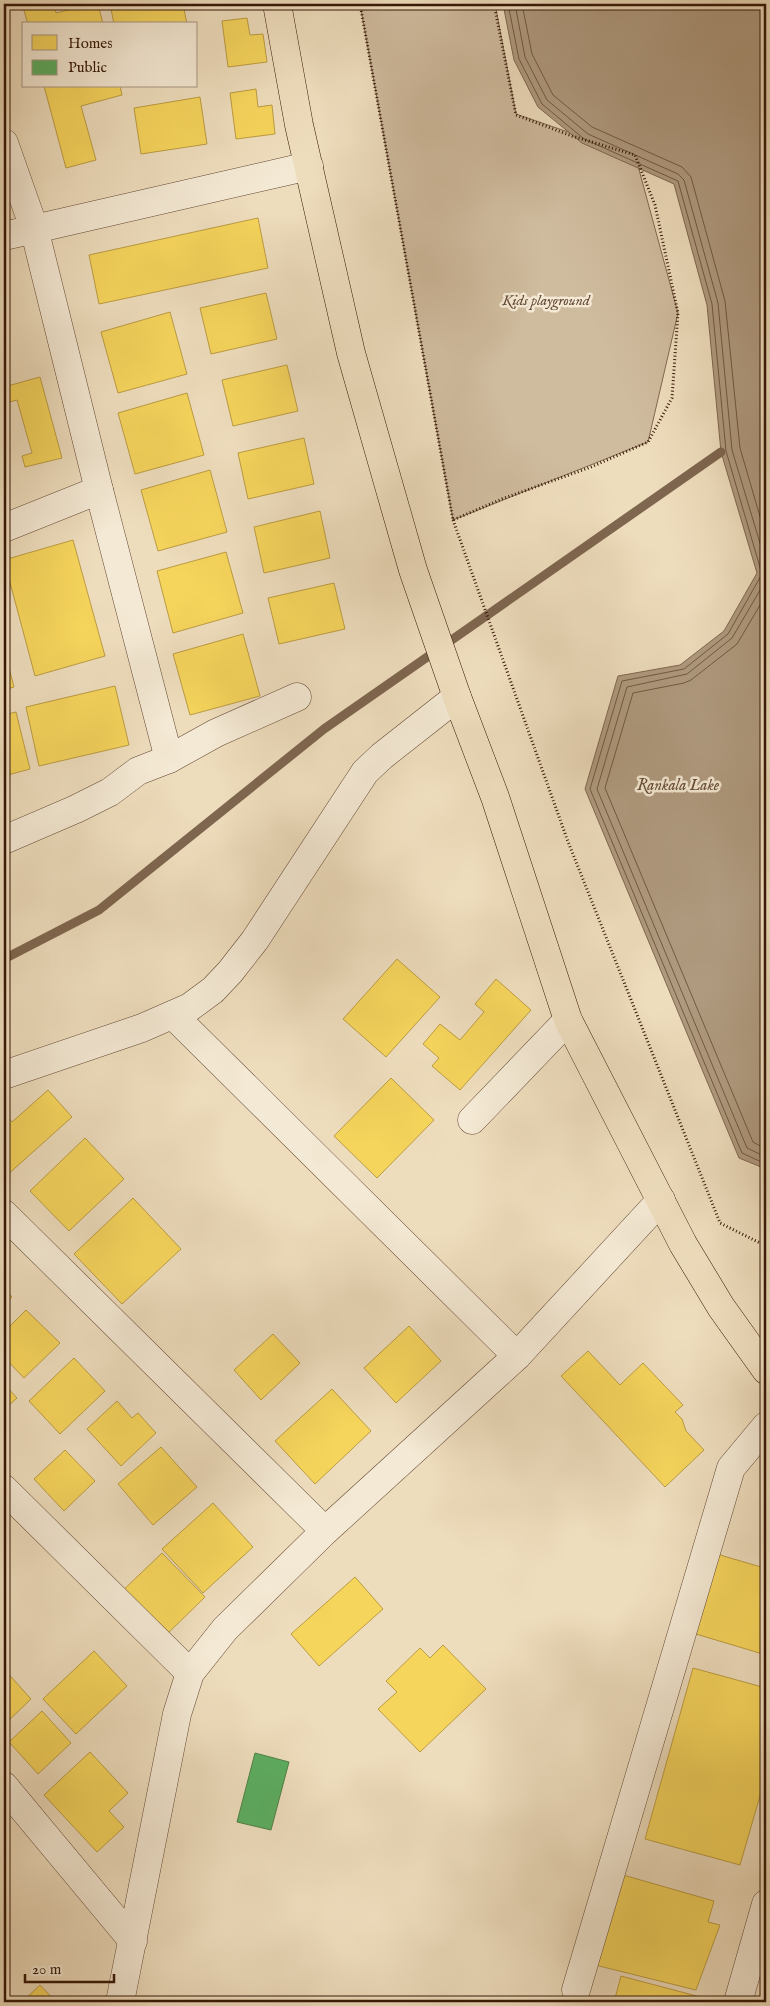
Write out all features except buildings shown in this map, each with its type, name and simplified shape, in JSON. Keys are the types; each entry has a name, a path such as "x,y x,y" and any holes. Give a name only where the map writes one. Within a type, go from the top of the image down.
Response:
{"main road":[{"path":"277,4 299,125 351,353 413,570 444,662 495,797 568,1020 682,1244 716,1300 766,1370"}],"street":[{"path":"4,143 34,228 99,490 169,759"},
{"path":"4,236 309,166"},
{"path":"4,528 99,490"},
{"path":"4,840 76,809 110,792 138,771 169,759 216,733 297,697"},
{"path":"4,1075 142,1028 190,1007 213,990 230,972 254,940 365,772 382,756 457,697"},
{"path":"173,1015 517,1356"},
{"path":"472,1120 568,1020"},
{"path":"120,2002 177,1714 190,1673 225,1630 325,1531 517,1356 661,1200"},
{"path":"4,1214 325,1531"},
{"path":"576,1990 731,1468 766,1426"},
{"path":"4,1489 190,1673"},
{"path":"4,1786 133,1941"},
{"path":"738,2002 766,1904"}],"path":[{"path":"360,4 453,520 567,839 720,1223 766,1246"},
{"path":"453,520 502,499 591,467 648,442 672,398 678,313 655,204 635,155 572,136 516,114 494,4"}],"green space":[{"name":"Kids playground","path":"360,4 495,4 516,114 635,155 678,313 648,442 453,520"}],"water":[{"name":"Rankala Lake","path":"503,4 766,4 766,1169 739,1158 585,789 618,676 680,665 724,631 757,573 721,452 707,305 674,184 582,143 538,107 514,60"}],"waterway":[{"path":"4,959 99,910 324,729 721,452"}]}
